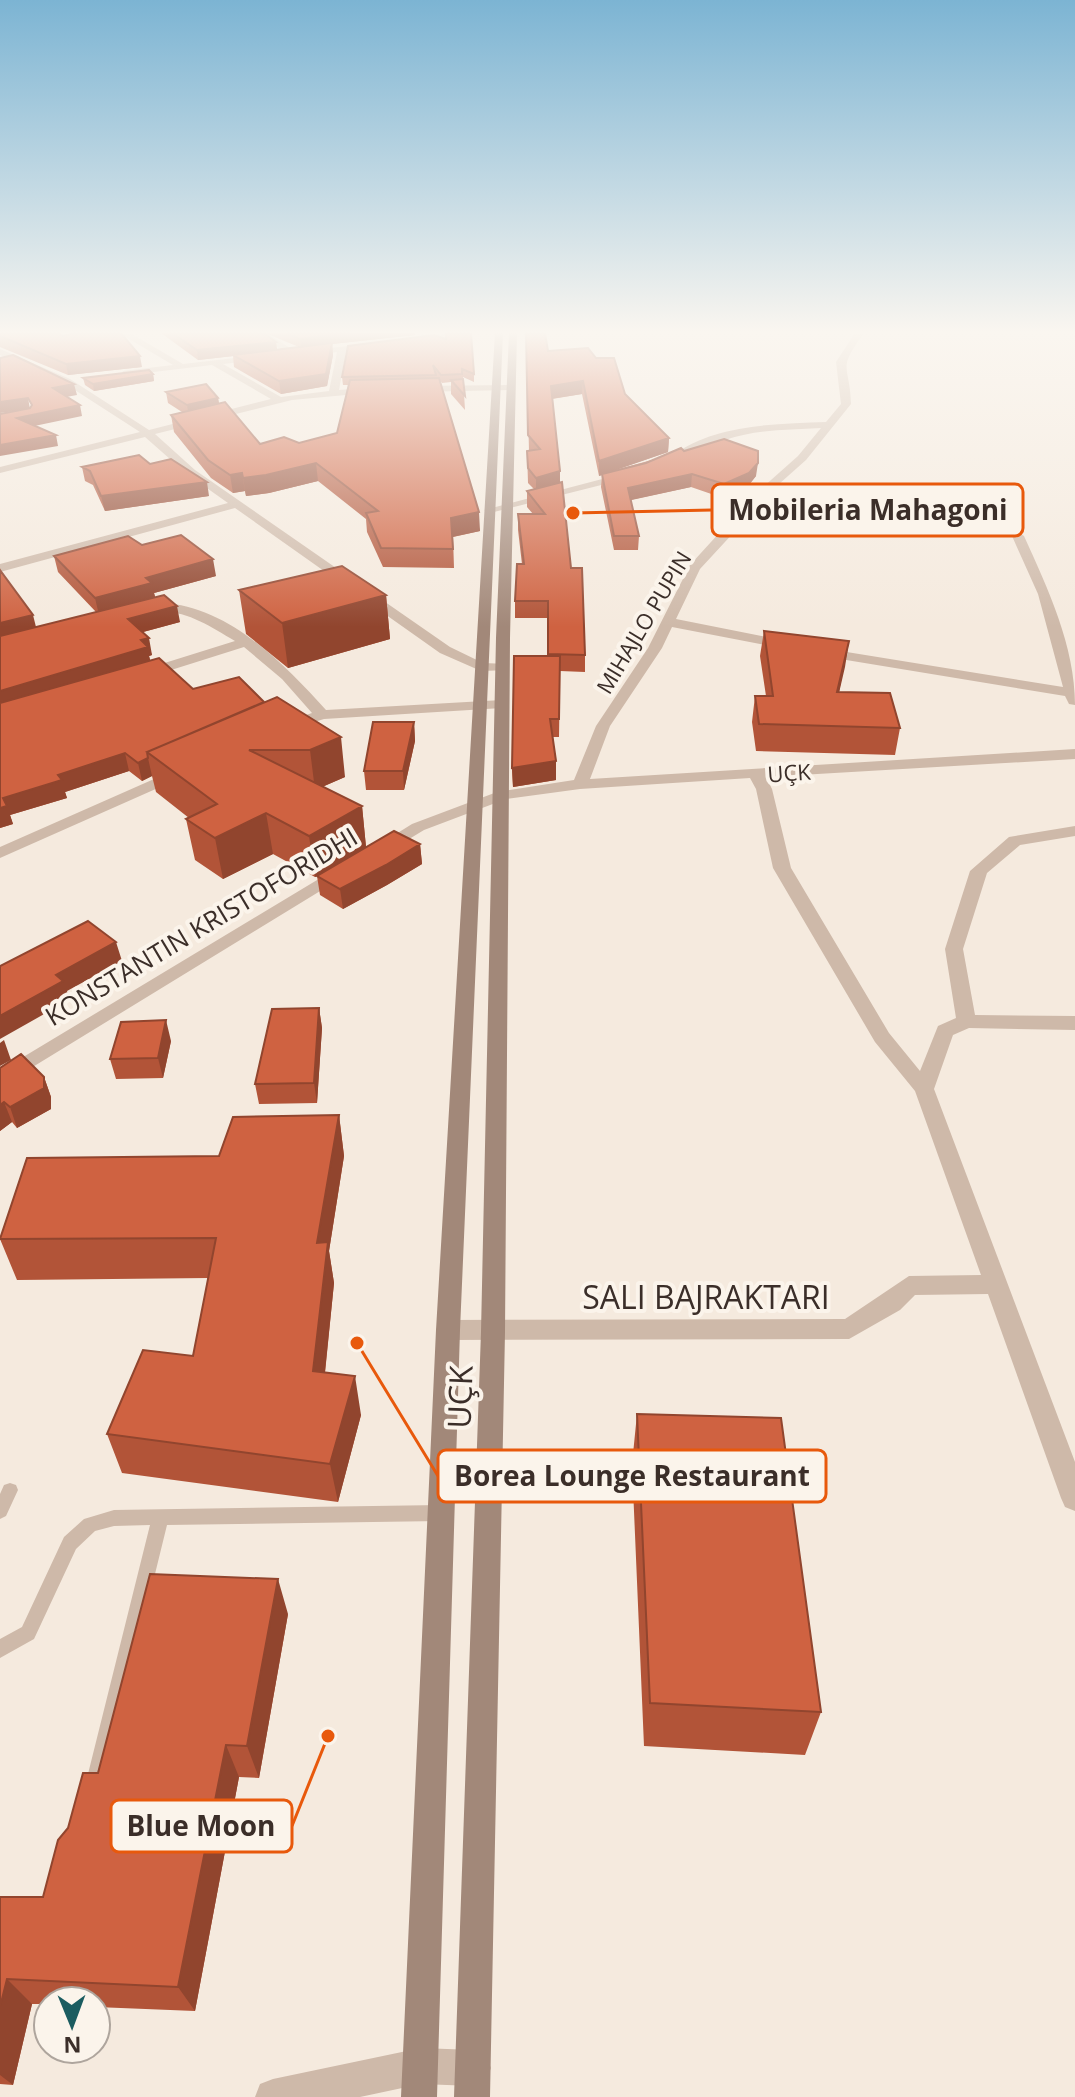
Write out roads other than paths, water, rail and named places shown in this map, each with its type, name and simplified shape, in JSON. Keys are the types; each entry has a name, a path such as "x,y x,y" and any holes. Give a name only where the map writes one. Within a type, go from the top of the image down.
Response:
{"main road":[{"name":"UÇK","path":"420,2081 448,1330 477,804 491,704 502,431"},
{"name":"UÇK","path":"472,2083 493,1332 503,795 491,704"}],"street":[{"path":"0,470 147,431 191,472 445,650 492,667"},
{"path":"664,461 722,437 747,431"},
{"name":"MIHAJLO PUPIN","path":"580,784 603,726 668,622 694,568 771,486 802,458 823,431"},
{"path":"499,508 640,471"},
{"path":"771,486 965,514"},
{"path":"0,568 238,504"},
{"path":"668,622 1073,699 1044,594 1018,536"},
{"path":"134,613 163,605 179,606 246,642 287,676 322,715"},
{"path":"123,680 246,642"},
{"path":"264,735 322,715 491,704"},
{"name":"UÇK","path":"477,804 503,795 580,784 1075,754"},
{"path":"0,853 194,767"},
{"path":"756,774 764,789 782,868 882,1037 924,1089 1075,1498"},
{"name":"KONSTANTIN KRISTOFORIDHI","path":"0,1080 308,890 418,827 477,804"},
{"path":"966,1021 954,949 979,871 1015,841 1075,831"},
{"path":"924,1089 945,1031 966,1021 1075,1023"},
{"name":"SALI BAJRAKTARI","path":"448,1330 849,1329 892,1303 909,1286 998,1284"},
{"path":"273,2097 420,2081 472,2083"}],"lane":[{"path":"0,1511 10,1490"},
{"path":"0,1649 28,1633 70,1543 90,1524 114,1518 441,1513"},
{"path":"88,1811 160,1518"}],"place":[{"name":"Mobileria Mahagoni","path":"573,513"},
{"name":"Borea Lounge Restaurant","path":"357,1343"},
{"name":"Blue Moon","path":"328,1736"}]}
